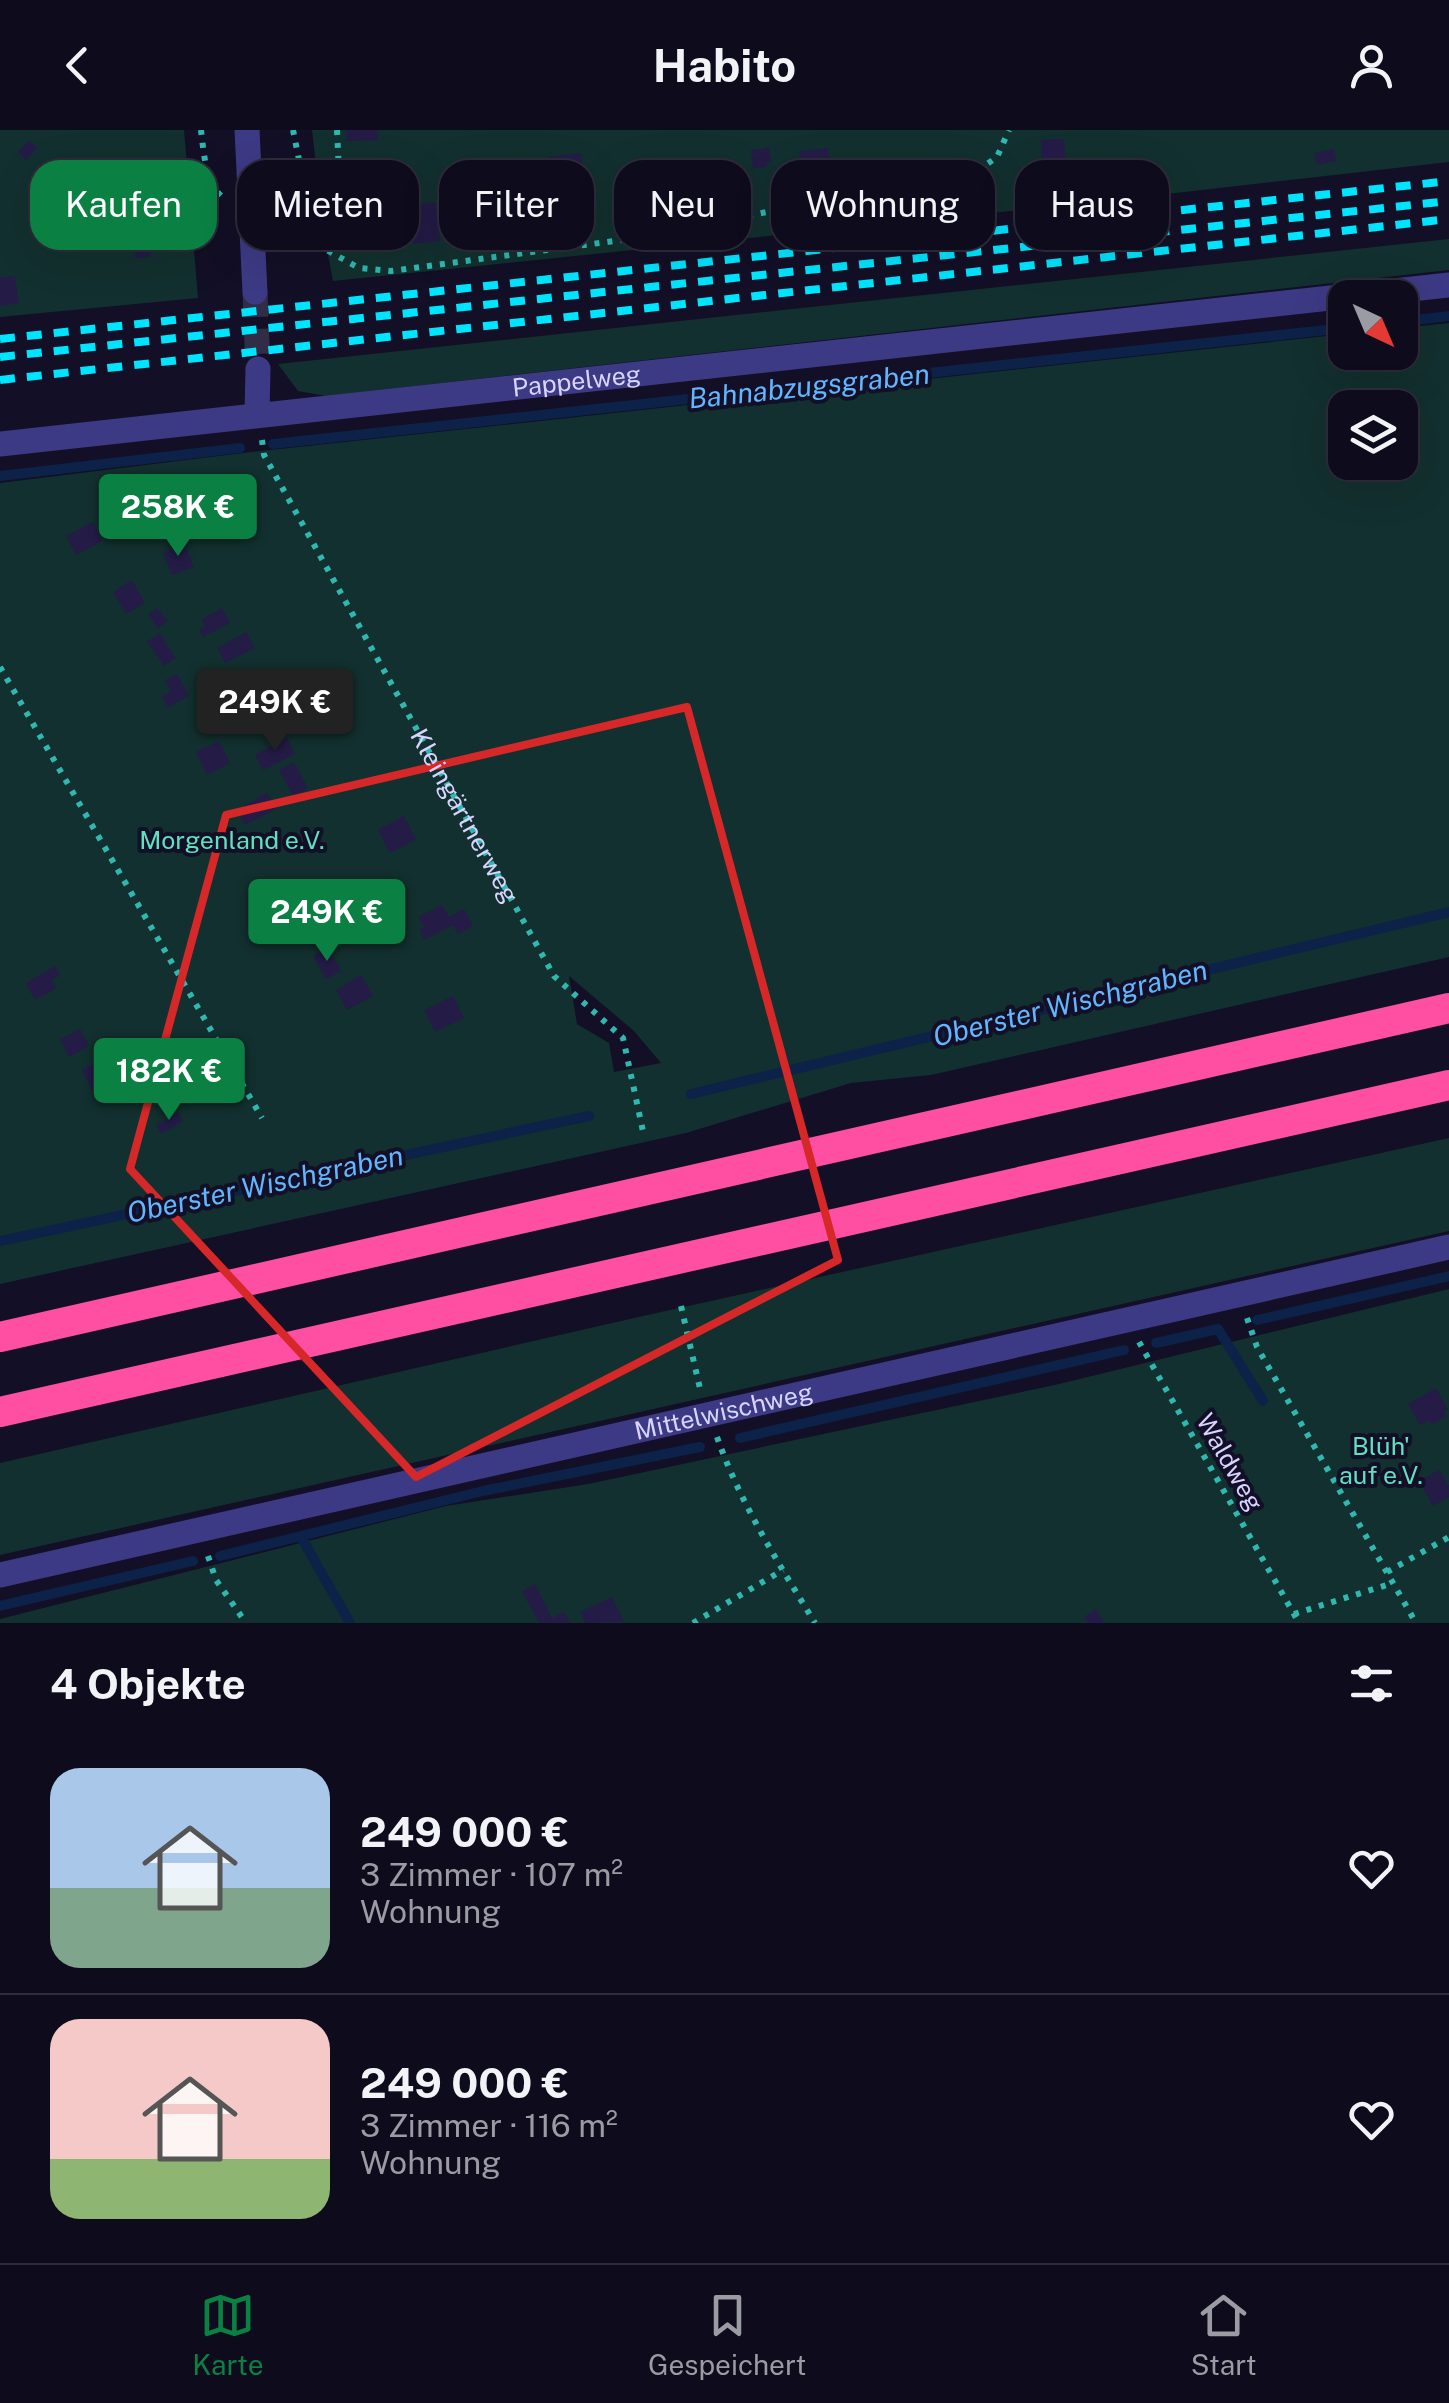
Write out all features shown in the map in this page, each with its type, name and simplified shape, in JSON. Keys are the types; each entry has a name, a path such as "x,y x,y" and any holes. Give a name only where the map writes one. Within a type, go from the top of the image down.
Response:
{"highway":[{"path":"0,1336 1449,1008"},
{"path":"0,1412 1449,1085"}],"street":[{"path":"248,130 249,160"},
{"path":"252,250 255,292"},
{"name":"Pappelweg","path":"0,444 1449,285"},
{"path":"257,414 258,369"},
{"name":"Mittelwischweg","path":"0,1576 1449,1247"}],"path":[{"path":"201,130 207,169 216,193 237,209"},
{"path":"293,130 316,244 359,268 391,271 628,239 977,171 997,156 1009,130"},
{"path":"337,130 343,260"},
{"name":"Kleingärtnerweg","path":"257,414 264,455 554,976 623,1038 644,1136"},
{"path":"0,667 262,1118"},
{"path":"1240,1295 1257,1346 1416,1623"},
{"path":"681,1306 726,1463 815,1623"},
{"name":"Waldweg","path":"1126,1320 1299,1623"},
{"path":"200,1530 216,1580 246,1623"},
{"path":"1386,1572 1449,1537"},
{"path":"693,1623 784,1570"},
{"path":"1294,1614 1393,1582"}],"highlighted area":[{"path":"687,707 838,1260 416,1477 130,1169 226,815"}],"green space":[{"path":"0,130 184,130 186,160 30,160 30,250 194,250 198,298 0,317"},
{"path":"312,130 1449,130 1449,162 1169,194 1169,160 1015,160 1015,211 995,213 995,160 771,160 771,236 751,238 751,160 614,160 614,250 633,250 333,281 327,250 419,250 419,160 315,160"},
{"path":"1449,239 1449,270 1328,280 1328,284 326,396 298,391 278,364"},
{"name":"Morgenland e.V.","path":"1449,323 1449,957 931,1075 851,1083 686,1133 0,1284 0,483 243,453 1328,336 1328,370 1418,370 1418,326","holes":["569,976 634,1031 661,1063 614,1072 609,1043 577,1024"]},
{"path":"1449,1138 1449,1231 0,1555 0,1463"},
{"name":"Blüh' auf e.V.","path":"1449,1289 1449,1623 0,1623 0,1619 446,1506 588,1484 1059,1384"}],"building":[{"path":"346,130 378,130 378,140 346,141"},
{"path":"1064,139 1065,160 1042,160 1041,140"},
{"path":"29,140 37,148 26,160 18,152"},
{"path":"769,148 771,161 767,167 753,168 751,150"},
{"path":"828,148 829,160 800,160 799,151"},
{"path":"1334,149 1336,161 1317,165 1314,153"},
{"path":"581,153 582,160 547,160 547,157"},
{"path":"435,202 439,241 419,243 419,204"},
{"path":"134,250 150,250 151,256 136,259"},
{"path":"15,276 19,303 0,306 0,278"},
{"path":"186,487 196,515 172,524 162,495"},
{"path":"93,522 102,541 76,555 66,536"},
{"path":"184,543 194,567 172,575 163,553"},
{"path":"132,580 145,603 126,614 113,592"},
{"path":"157,608 168,621 158,628 148,615"},
{"path":"222,608 230,623 203,637 199,630 205,626 202,619"},
{"path":"246,632 255,648 225,663 217,648"},
{"path":"159,633 176,658 164,666 147,642"},
{"path":"177,674 189,696 168,707 162,696 171,692 165,680"},
{"path":"260,700 267,714 247,725 239,711"},
{"path":"287,738 295,754 263,770 255,755"},
{"path":"219,741 230,763 207,775 196,752"},
{"path":"294,762 308,788 293,796 279,770"},
{"path":"267,793 276,809 245,825 237,810"},
{"path":"404,816 416,839 390,853 378,830"},
{"path":"310,886 323,909 299,922 292,908 299,904 294,895"},
{"path":"442,905 449,917 464,909 473,926 458,934 453,925 424,940 419,930 424,927 418,917"},
{"path":"328,948 341,971 326,979 313,956"},
{"path":"55,966 60,975 52,980 56,988 35,1000 26,983"},
{"path":"361,975 373,996 347,1010 336,990"},
{"path":"453,996 464,1018 435,1032 424,1010"},
{"path":"80,1029 89,1046 69,1057 60,1039"},
{"path":"107,1057 122,1086 97,1100 82,1070"},
{"path":"178,1113 183,1121 161,1134 156,1125"},
{"path":"1436,1388 1448,1409 1444,1411 1446,1416 1432,1425 1429,1420 1420,1425 1408,1404"},
{"path":"1439,1470 1449,1486 1449,1497 1433,1506 1419,1481"},
{"path":"535,1584 552,1618 564,1612 570,1623 539,1623 522,1591"},
{"path":"612,1597 624,1622 585,1623 580,1612"},
{"path":"1096,1609 1104,1623 1088,1623 1084,1617"}],"waterway":[{"name":"Bahnabzugsgraben","path":"1418,320 1449,316"},
{"name":"Bahnabzugsgraben","path":"273,444 1328,330"},
{"name":"Bahnabzugsgraben","path":"0,476 240,448"},
{"name":"Oberster Wischgraben","path":"691,1094 1449,912"},
{"name":"Oberster Wischgraben","path":"0,1241 589,1116"},
{"path":"1257,1320 1449,1276"},
{"path":"1156,1343 1218,1329 1263,1401"},
{"path":"740,1438 1124,1350"},
{"path":"220,1556 483,1491 700,1447"},
{"path":"301,1537 350,1623"},
{"path":"0,1606 193,1561"}],"tunnel":[{"path":"255,292 258,369"}],"railway":[{"path":"0,339 1449,181"},
{"path":"0,357 1449,201"},
{"path":"0,380 1449,219"}]}
